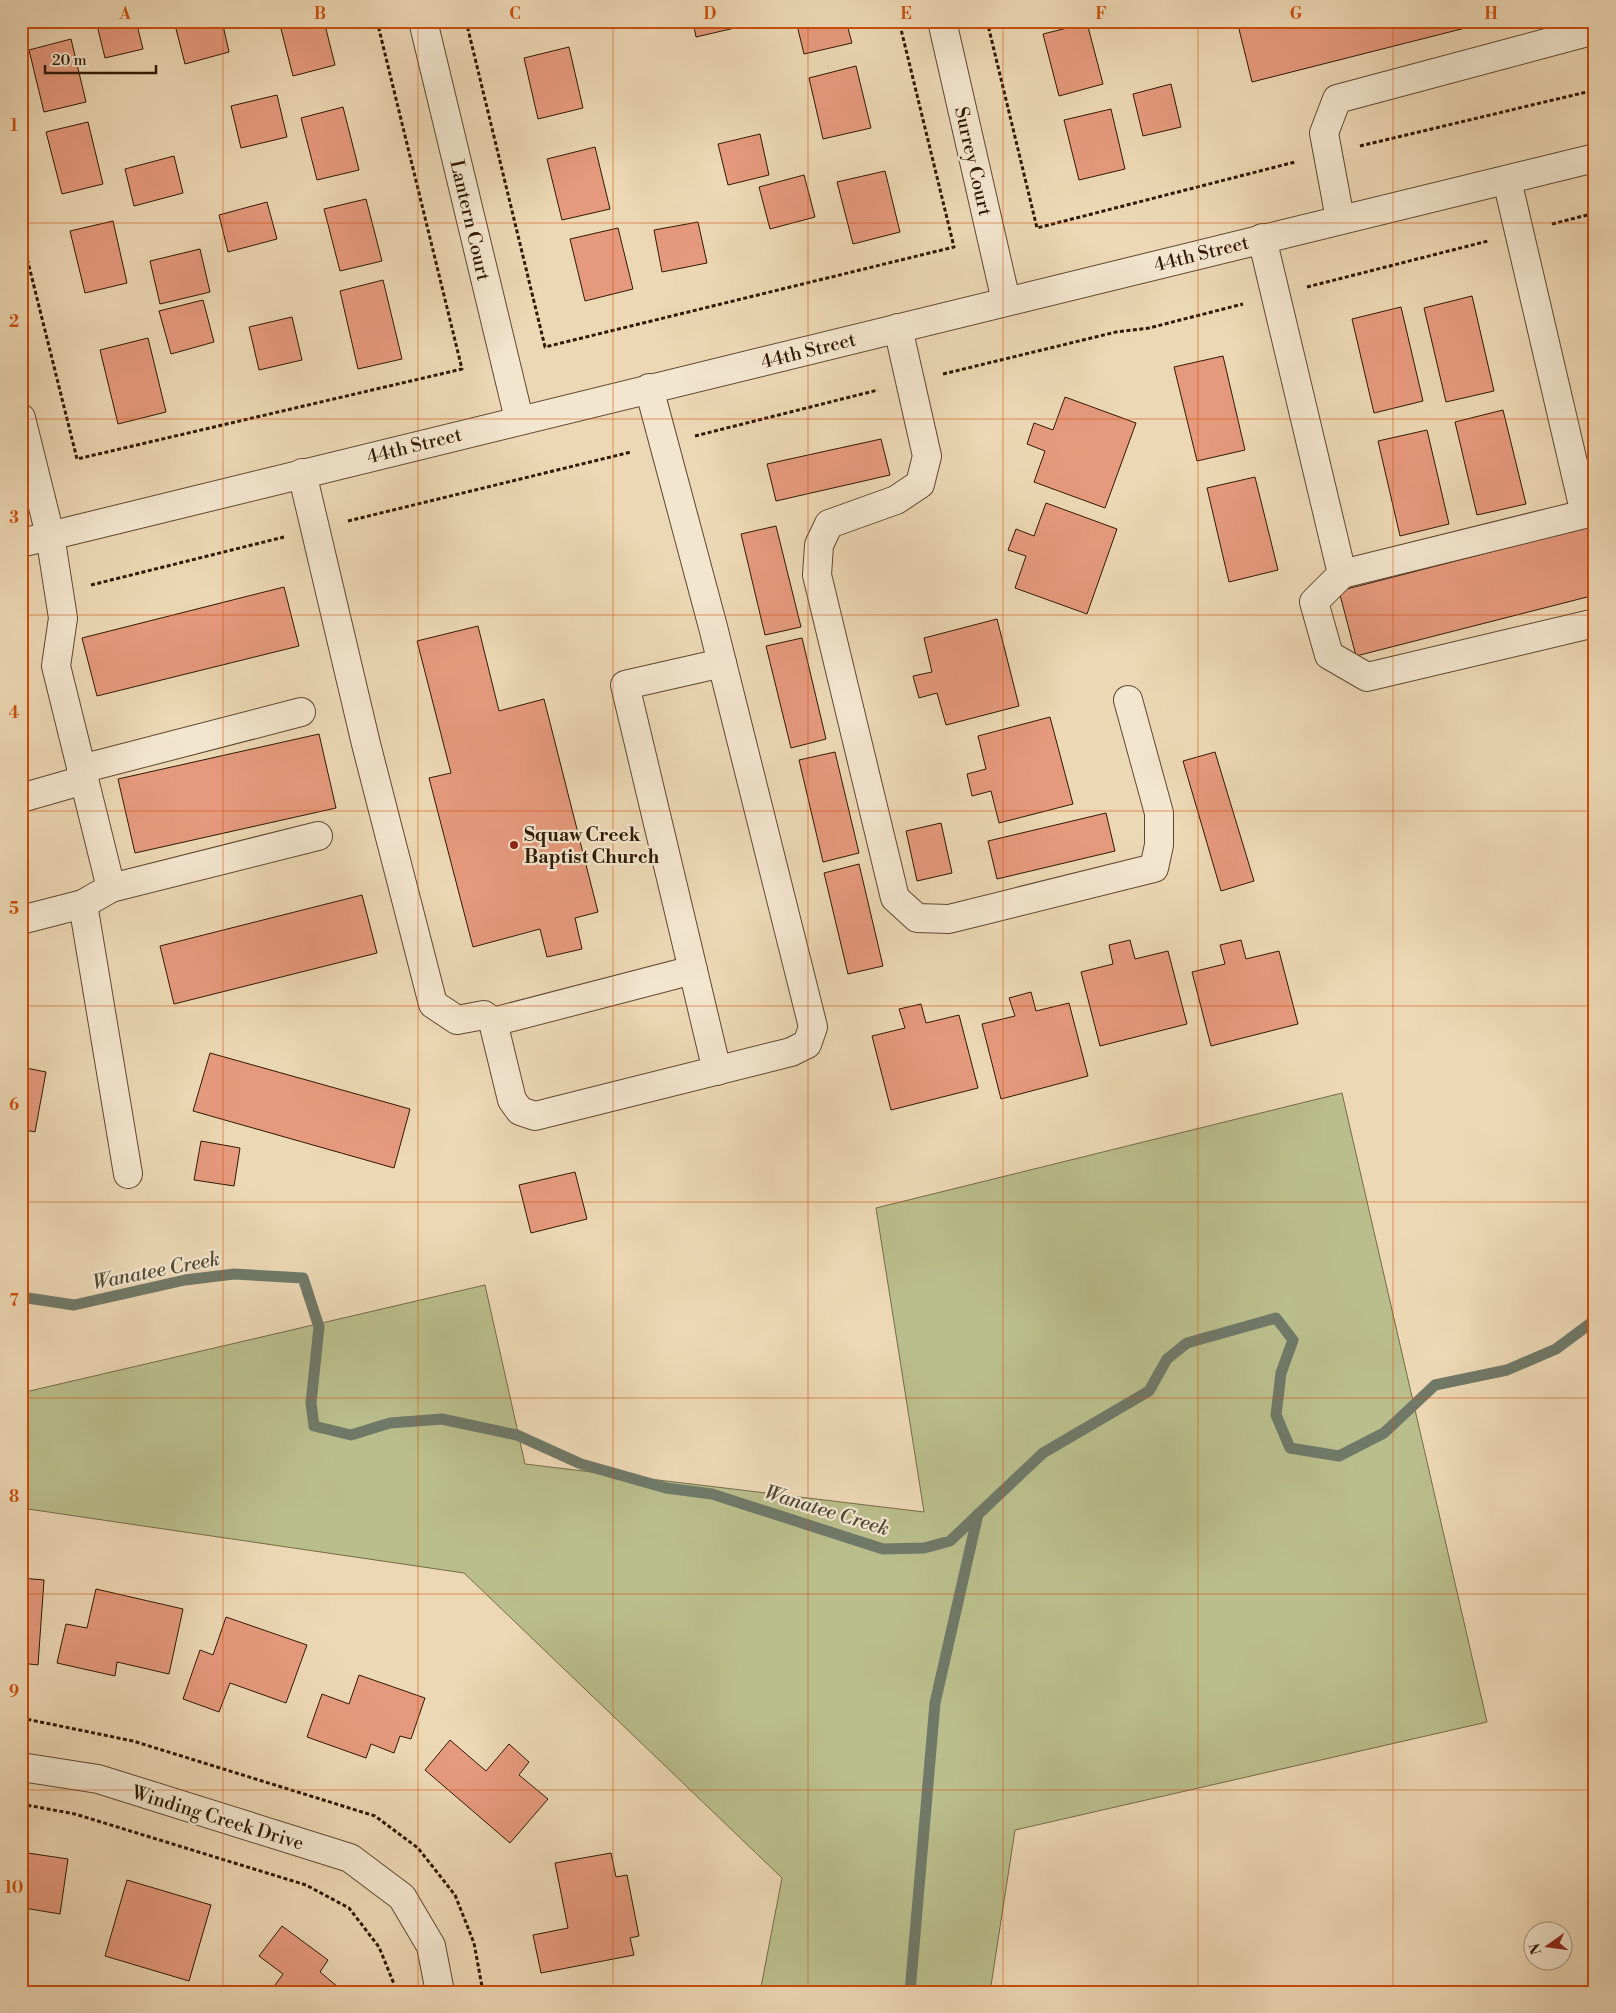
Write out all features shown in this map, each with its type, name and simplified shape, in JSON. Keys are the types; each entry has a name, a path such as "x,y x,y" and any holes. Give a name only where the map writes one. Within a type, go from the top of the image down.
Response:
{"street":[{"name":"Lantern Court","path":"423,21 519,419"},
{"name":"Surrey Court","path":"942,21 1006,301"},
{"path":"1340,219 1324,133 1337,99 1595,30"},
{"name":"44th Street","path":"21,543 519,419 1595,158"},
{"path":"1507,180 1590,514 1342,574 1314,602 1329,655 1367,677 1595,623"},
{"path":"1262,238 1342,574"},
{"path":"898,328 927,456 920,484 896,500 829,524 818,545 817,575 895,898 917,918 949,919 1154,868 1159,845 1159,813 1128,700"},
{"path":"302,473 366,744 433,1004 456,1020 484,1015 493,1022 512,1100 520,1111 535,1116 791,1052 807,1044 813,1027 722,662 649,388"},
{"path":"21,418 50,535 63,618 56,666 111,888"},
{"path":"717,1071 625,685 722,662"},
{"path":"21,798 83,775 300,712"},
{"path":"21,920 83,904 111,888 318,836"},
{"path":"83,904 128,1174"},
{"path":"493,1022 693,970"},
{"name":"Winding Creek Drive","path":"21,1767 98,1779 350,1858 402,1897 431,1946 440,1992"}],"path":[{"path":"21,234 77,459 462,368 377,21"},
{"path":"466,21 545,347 954,247 899,21"},
{"path":"987,21 1037,228 1328,154 1595,90"},
{"path":"59,593 910,382 1116,332 1149,328 1595,213"},
{"path":"21,1804 75,1814 306,1885 349,1908 379,1947 394,1984 394,1992"}],"green space":[{"path":"1342,1093 1487,1722 1015,1830 990,1992 760,1992 782,1878 464,1573 21,1508 21,1393 485,1285 525,1464 924,1512 876,1208"}],"building":[{"path":"96,21 136,21 143,49 105,58"},
{"path":"174,21 222,21 229,52 185,64"},
{"path":"279,21 324,21 335,65 293,76"},
{"path":"693,21 738,21 739,27 696,37"},
{"path":"796,21 846,21 852,43 804,54"},
{"path":"1237,21 1493,21 1252,82"},
{"path":"1087,23 1103,84 1059,96 1043,34"},
{"path":"71,39 86,102 44,112 29,50"},
{"path":"569,47 583,108 538,119 524,58"},
{"path":"856,66 871,128 823,139 809,78"},
{"path":"1171,84 1181,127 1143,136 1133,94"},
{"path":"277,95 287,137 241,148 231,106"},
{"path":"343,107 359,170 317,180 301,118"},
{"path":"1111,109 1125,169 1079,180 1064,120"},
{"path":"88,122 103,184 62,194 46,132"},
{"path":"760,134 769,175 728,185 718,144"},
{"path":"595,147 610,209 562,220 547,159"},
{"path":"174,156 183,193 134,206 125,169"},
{"path":"885,171 900,232 853,244 837,182"},
{"path":"804,175 815,217 770,229 759,187"},
{"path":"366,199 382,261 340,271 324,209"},
{"path":"267,202 277,239 228,252 219,215"},
{"path":"113,221 127,283 85,293 70,231"},
{"path":"698,222 707,263 662,272 654,230"},
{"path":"618,228 633,289 585,301 570,239"},
{"path":"200,249 210,292 160,304 150,261"},
{"path":"383,280 402,359 358,369 340,291"},
{"path":"1472,296 1494,391 1446,402 1424,308"},
{"path":"203,300 214,342 171,354 159,311"},
{"path":"1401,307 1423,401 1374,413 1352,319"},
{"path":"292,317 302,360 259,370 249,327"},
{"path":"148,338 166,412 118,424 100,350"},
{"path":"1223,356 1245,450 1197,461 1174,367"},
{"path":"1065,397 1136,423 1105,508 1034,482 1045,451 1027,444 1034,423 1053,430"},
{"path":"1503,410 1526,504 1477,515 1455,422"},
{"path":"1427,430 1449,524 1400,536 1378,441"},
{"path":"881,439 890,475 776,501 767,464"},
{"path":"1255,477 1278,570 1229,582 1207,488"},
{"path":"1046,503 1117,529 1087,614 1015,588 1026,556 1008,550 1016,529 1034,536"},
{"path":"1595,525 1595,595 1356,656 1339,591"},
{"path":"776,526 801,627 765,635 741,534"},
{"path":"284,587 299,646 97,696 82,638"},
{"path":"997,619 1019,706 946,725 937,693 919,698 913,676 932,672 924,638"},
{"name":"Squaw Creek Baptist Church","path":"478,626 499,711 544,699 598,912 575,918 582,949 547,957 540,929 473,947 429,778 451,773 417,641"},
{"path":"802,638 826,739 791,748 766,646"},
{"path":"1050,717 1073,804 999,823 991,791 972,796 967,774 986,769 978,736"},
{"path":"319,734 336,808 135,853 118,779"},
{"path":"835,752 859,853 823,862 799,760"},
{"path":"1215,752 1254,881 1221,891 1183,761"},
{"path":"1106,813 1115,851 997,879 988,841"},
{"path":"941,823 952,873 917,881 906,831"},
{"path":"859,864 883,966 848,974 824,873"},
{"path":"362,895 377,953 174,1004 160,946"},
{"path":"1130,940 1135,959 1168,951 1187,1024 1100,1046 1081,972 1113,964 1109,945"},
{"path":"1241,940 1246,959 1279,951 1298,1024 1211,1046 1192,972 1225,964 1220,945"},
{"path":"1031,992 1036,1011 1069,1003 1088,1076 1001,1099 982,1024 1015,1016 1009,998"},
{"path":"921,1004 926,1023 959,1015 978,1088 891,1110 872,1036 905,1028 899,1009"},
{"path":"210,1053 410,1109 394,1168 193,1111"},
{"path":"21,1067 46,1072 35,1132 21,1129"},
{"path":"201,1141 240,1148 234,1186 194,1180"},
{"path":"575,1172 587,1219 531,1233 519,1185"},
{"path":"21,1578 44,1580 38,1665 21,1663"},
{"path":"96,1589 183,1609 169,1674 117,1662 115,1676 57,1663 66,1624 87,1628"},
{"path":"226,1617 307,1645 286,1703 230,1683 219,1712 183,1699 200,1650 213,1655"},
{"path":"359,1675 425,1698 411,1739 400,1736 394,1753 371,1744 366,1758 307,1737 322,1694 349,1704"},
{"path":"450,1740 486,1771 509,1744 529,1762 519,1775 548,1799 510,1843 425,1770"},
{"path":"21,1852 68,1859 60,1914 24,1908 21,1924"},
{"path":"611,1853 616,1877 627,1875 639,1936 630,1938 634,1955 541,1973 533,1935 568,1928 555,1863"},
{"path":"127,1880 211,1905 189,1981 105,1956"},
{"path":"282,1926 328,1960 320,1972 344,1992 270,1992 283,1974 259,1956"}],"waterway":[{"name":"Wanatee Creek","path":"21,1297 74,1305 185,1280 234,1274 303,1278 319,1327 311,1403 314,1426 351,1435 390,1423 442,1419 517,1435 581,1464 666,1488 712,1494 883,1549 924,1548 950,1541 1043,1453 1149,1391 1167,1359 1187,1343 1276,1318 1293,1340 1281,1373 1276,1415 1290,1448 1339,1456 1384,1433 1435,1385 1507,1370 1556,1349 1595,1320"},
{"path":"910,1992 935,1703 978,1514"}],"place":[{"name":"Squaw Creek Baptist Church","path":"514,845"}]}
